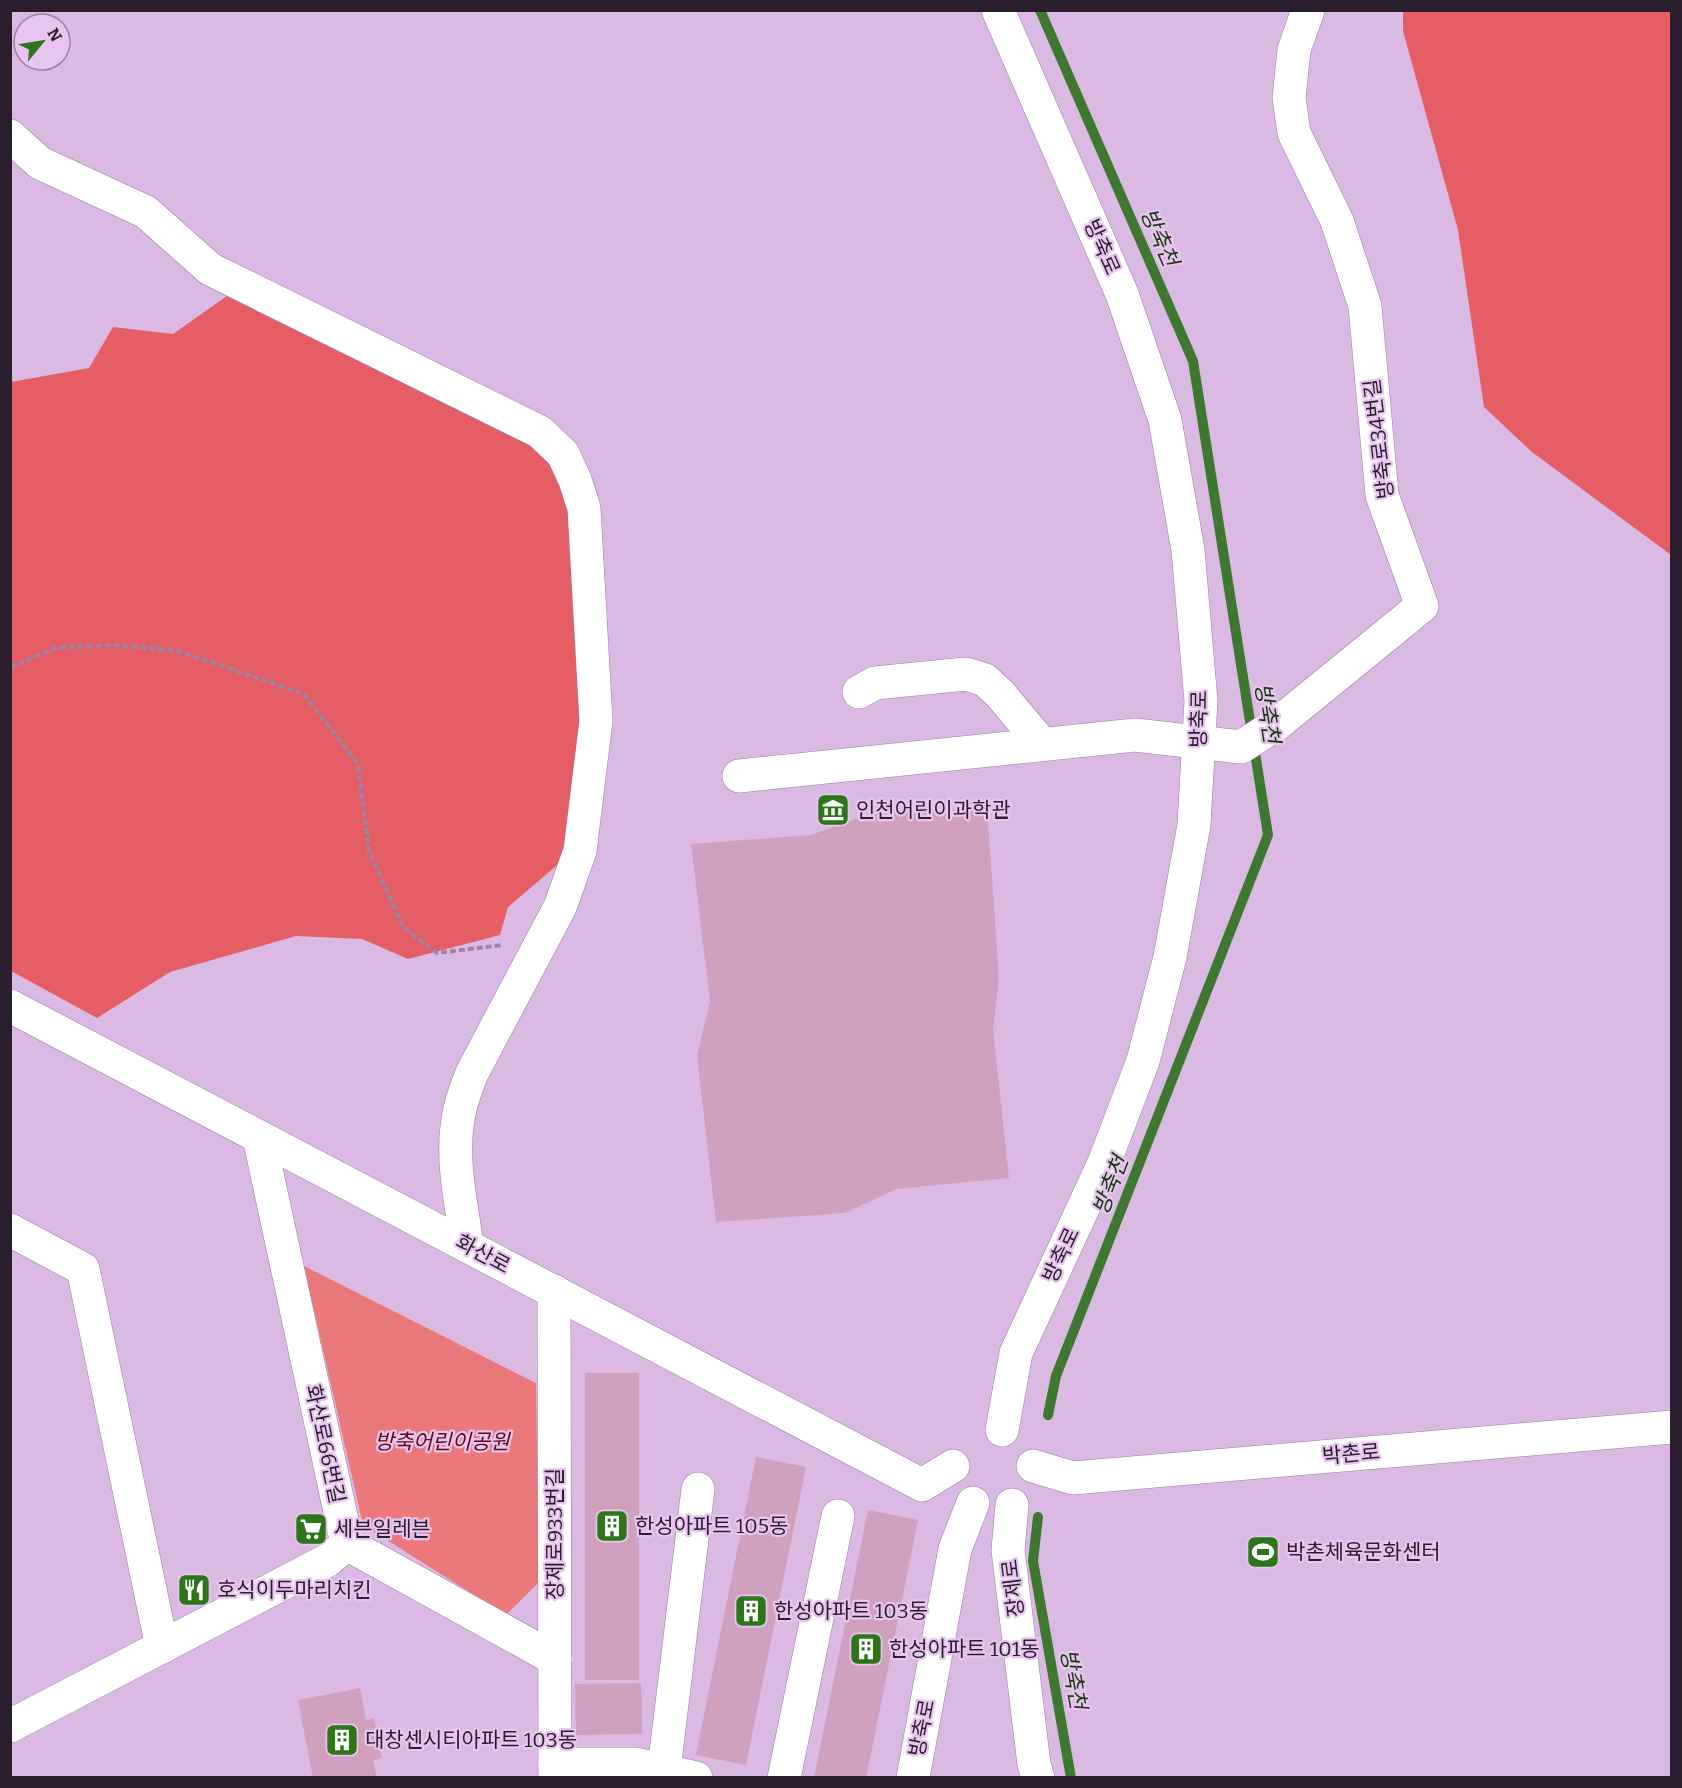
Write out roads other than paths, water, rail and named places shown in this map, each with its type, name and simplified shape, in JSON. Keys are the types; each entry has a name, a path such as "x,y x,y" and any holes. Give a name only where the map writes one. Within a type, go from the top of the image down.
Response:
{"street":[{"name":"방축로","path":"974,1442 1104,1164 1143,1061 1170,957 1194,825 1201,701 1188,550 1165,420 1122,294 998,10"},
{"name":"방축로34번길","path":"739,776 1135,735 1241,747 1277,724 1422,606 1382,495 1365,306 1337,221 1294,133 1289,98 1294,50 1308,10"},
{"path":"10,136 40,163 146,212 210,269 540,432 563,454 575,480 584,508 596,721 579,851 560,907 472,1073 464,1093 457,1127 457,1168 467,1246"},
{"path":"859,692 875,683 966,674 986,680 1042,744"},
{"name":"화산로","path":"10,1006 922,1485 974,1442"},
{"name":"화산로66번길","path":"259,1137 347,1544"},
{"path":"10,1230 83,1269 162,1647"},
{"name":"장제로933번길","path":"554,1292 555,1771"},
{"name":"박촌로","path":"1033,1466 1073,1478 1671,1427"},
{"path":"1013,1435 1023,1443 1030,1454 1033,1466 1032,1478 1022,1498 1012,1505 999,1509 985,1509 972,1503 957,1487 954,1476 974,1442 1013,1435"},
{"path":"664,1774 698,1488"},
{"name":"방축로","path":"913,1778 956,1549 972,1503"},
{"name":"장제로","path":"1012,1505 1008,1550 1034,1764 1038,1778"},
{"path":"784,1778 838,1516"},
{"path":"10,1726 328,1560 347,1544 555,1659"},
{"path":"555,1771 636,1764 664,1774 696,1778"}],"waterway":[{"name":"방축천","path":"1040,10 1193,361 1268,835 1056,1376 1048,1415"},
{"name":"방축천","path":"1038,1517 1033,1561 1071,1778"}],"place":[{"name":"인천어린이과학관","path":"833,810"},
{"name":"한성아파트 105동","path":"612,1526"},
{"name":"세븐일레븐","path":"311,1529"},
{"name":"박촌체육문화센터","path":"1263,1552"},
{"name":"호식이두마리치킨","path":"194,1590"},
{"name":"한성아파트 103동","path":"751,1611"},
{"name":"한성아파트 101동","path":"866,1649"},
{"name":"대창센시티아파트 103동","path":"342,1740"}],"park label":[{"name":"방축어린이공원","path":"442,1442"}]}
